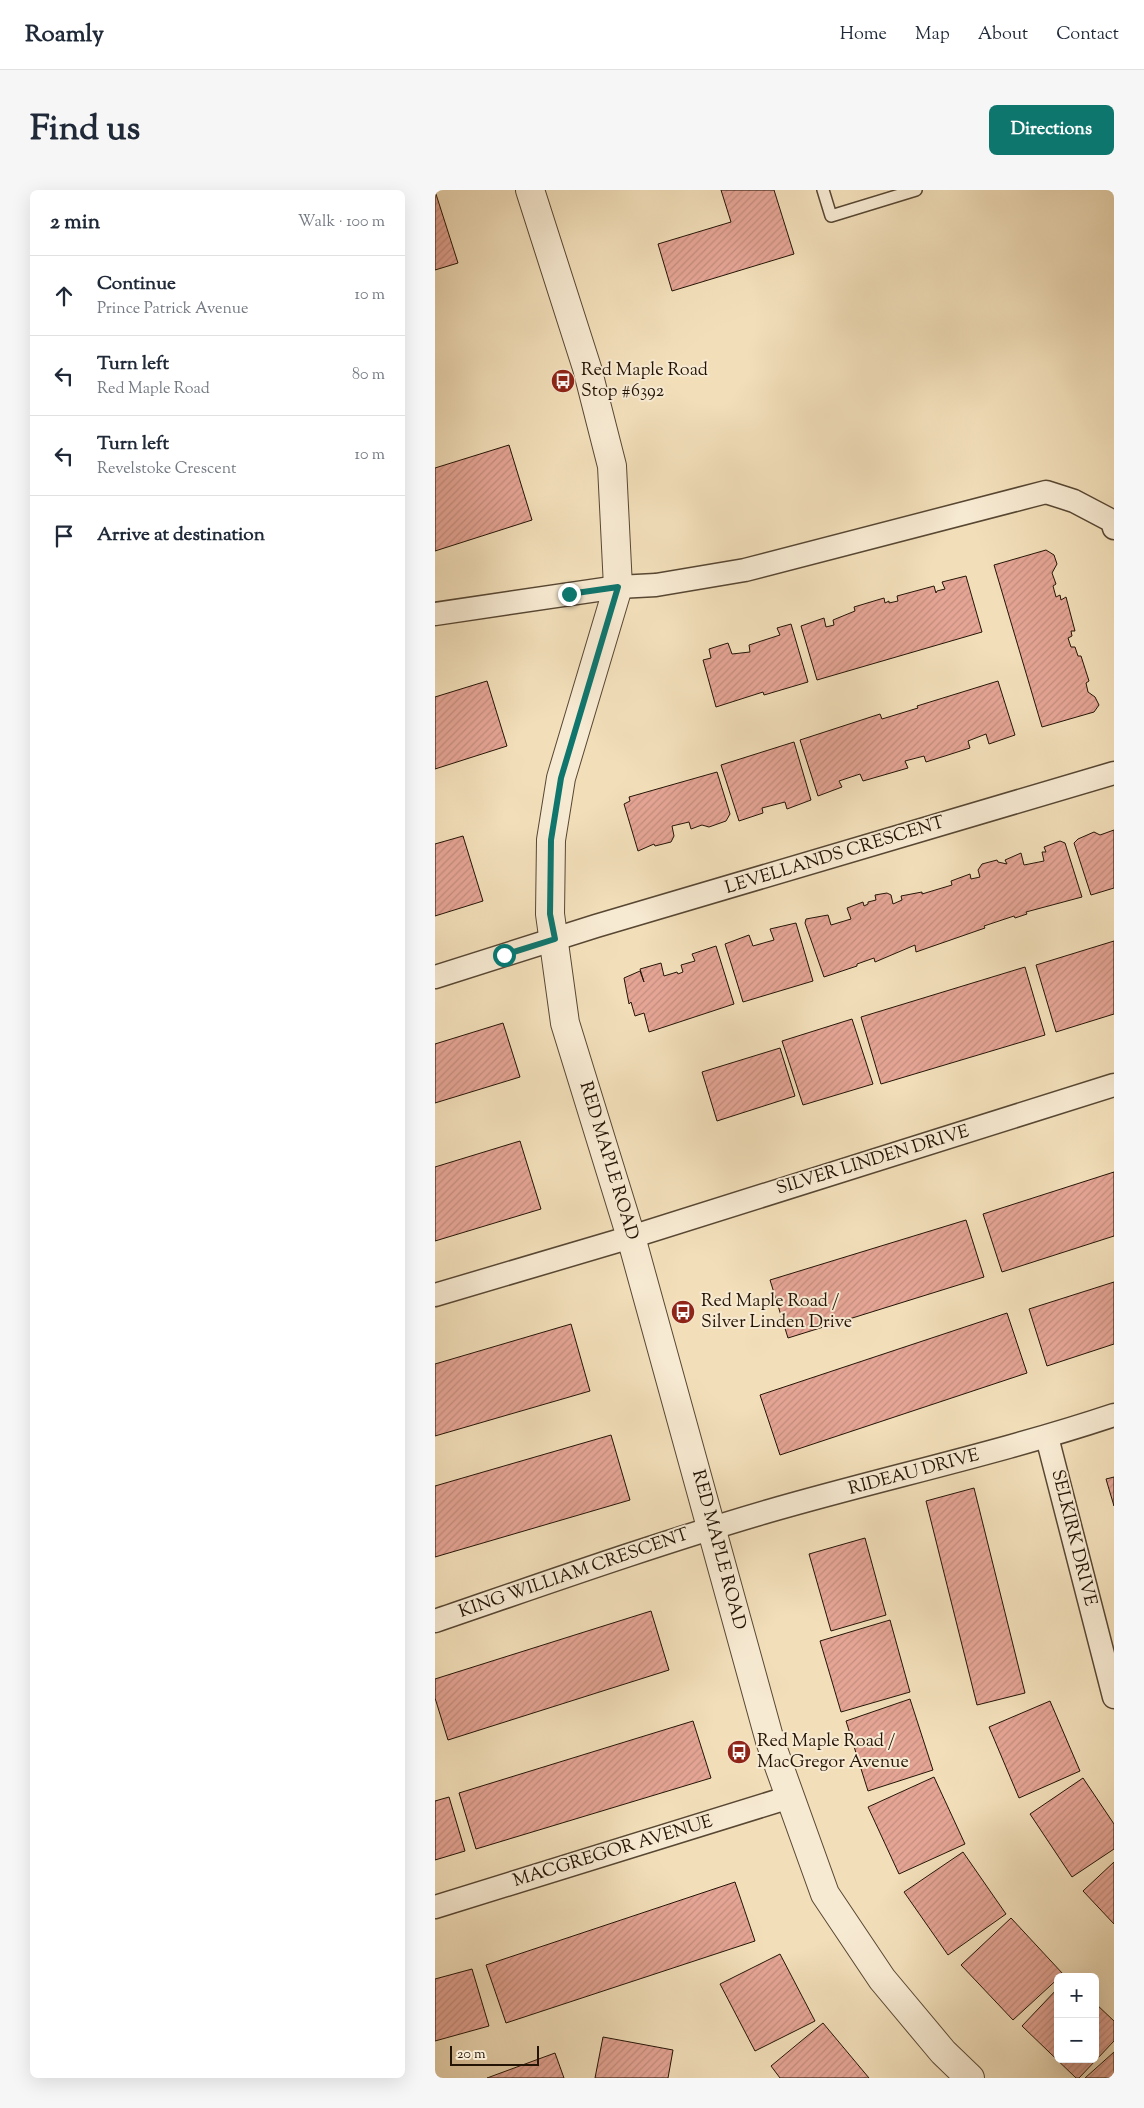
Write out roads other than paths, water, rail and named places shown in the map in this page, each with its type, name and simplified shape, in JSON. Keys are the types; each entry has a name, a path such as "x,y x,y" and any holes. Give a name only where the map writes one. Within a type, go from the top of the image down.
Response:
{"street":[{"name":"RED MAPLE ROAD","path":"530,190 587,368 612,466 618,587 561,778 551,840 550,914 555,939 565,1023 631,1237 713,1528 770,1741 825,1894 882,1980 943,2052 970,2078"},
{"path":"435,614 618,587 656,585 745,570 1046,492 1074,501 1112,521 1114,528"},
{"name":"LEVELLANDS CRESCENT","path":"435,977 555,939 1114,773"},
{"name":"SILVER LINDEN DRIVE","path":"435,1294 631,1237 1114,1085"},
{"name":"RIDEAU DRIVE","path":"713,1528 780,1508 1047,1437 1114,1415"},
{"name":"SELKIRK DRIVE","path":"1047,1437 1114,1697"},
{"name":"KING WILLIAM CRESCENT","path":"435,1621 653,1546 713,1528"},
{"name":"MACGREGOR AVENUE","path":"435,1907 790,1797"}],"lane":[{"path":"823,190 831,216 916,190"}],"place":[{"name":"Red Maple Road Stop #6392","path":"563,381"},
{"name":"Red Maple Road / Silver Linden Drive","path":"683,1312"},
{"name":"Red Maple Road / MacGregor Avenue","path":"739,1752"}]}
